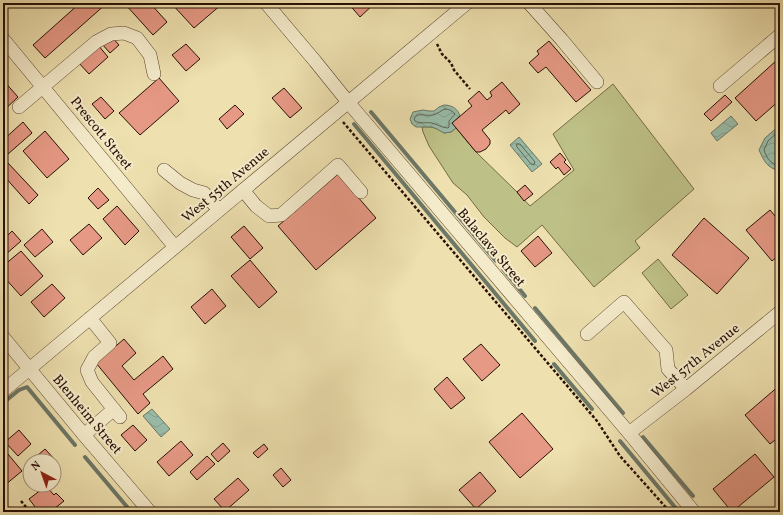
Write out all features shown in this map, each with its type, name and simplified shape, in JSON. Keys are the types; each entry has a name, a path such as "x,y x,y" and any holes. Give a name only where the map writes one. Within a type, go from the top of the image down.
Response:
{"street":[{"name":"Balaclava Street","path":"266,3 694,512"},
{"name":"West 55th Avenue","path":"3,390 467,3"},
{"path":"529,3 597,82"},
{"path":"20,107 96,42 111,34 124,33 137,38 150,55 154,74"},
{"path":"720,86 780,35"},
{"name":"Prescott Street","path":"3,39 175,247"},
{"path":"243,190 256,206 269,216 281,214 338,165 361,192"},
{"path":"164,170 180,183 193,190 204,193 219,210"},
{"path":"587,334 624,302 666,350 668,369 686,389"},
{"name":"West 57th Avenue","path":"629,433 686,389 780,312"},
{"path":"84,435 117,413 92,382 87,370 94,357 110,343 90,318"},
{"name":"Blenheim Street","path":"3,337 150,512"}],"path":[{"path":"430,33 442,54 470,89"},
{"path":"336,113 597,421 620,456 670,512"},
{"path":"21,501 30,512"}],"green space":[{"path":"613,84 694,189 635,241 640,248 594,287 542,225 517,247 505,238 484,217 467,195 453,183 429,146 422,127 434,128 444,133 451,132 456,128 476,152 530,206 574,170 553,134"},
{"path":"658,259 688,295 671,309 642,273"}],"water":[{"path":"444,105 454,108 458,111 460,116 452,123 456,128 451,132 444,133 432,127 416,127 412,124 410,119 413,112 423,110 434,111"},
{"path":"731,116 738,124 717,141 711,133"},
{"path":"780,125 780,171 766,164 759,150 765,138"},
{"path":"519,137 542,164 532,172 510,145"},
{"path":"152,409 170,429 161,437 143,416"}],"building":[{"path":"80,3 107,3 45,58 33,45"},
{"path":"150,3 167,22 153,35 125,4"},
{"path":"171,3 221,3 222,4 194,28"},
{"path":"348,3 375,3 360,17"},
{"path":"111,36 119,45 110,53 102,44"},
{"path":"549,41 591,90 576,102 546,67 538,73 529,63 539,54 537,51"},
{"path":"186,44 200,59 186,71 172,55"},
{"path":"98,45 108,57 89,74 78,62"},
{"path":"777,60 780,63 780,100 756,121 735,98"},
{"path":"159,78 179,101 140,135 119,113"},
{"path":"3,80 18,97 3,111"},
{"path":"502,82 520,104 509,114 506,110 482,130 490,140 490,144 486,149 476,152 452,123 472,106 468,101 479,91 487,100 492,96 490,92"},
{"path":"284,88 302,108 290,118 272,98"},
{"path":"725,95 732,102 711,121 704,114"},
{"path":"101,97 114,111 105,119 92,104"},
{"path":"235,105 244,114 227,129 219,119"},
{"path":"23,122 32,133 8,154 3,148 3,140"},
{"path":"45,131 69,159 47,178 23,151"},
{"path":"560,153 566,160 564,162 571,169 564,175 558,167 556,169 550,162"},
{"path":"8,163 38,195 29,204 3,175 3,167"},
{"path":"338,174 376,218 316,270 278,226"},
{"path":"525,185 533,194 524,201 517,192"},
{"path":"98,188 109,200 98,209 88,198"},
{"path":"117,206 139,231 125,245 103,219"},
{"path":"770,210 780,222 780,254 772,261 746,230"},
{"path":"704,218 749,258 717,294 672,255"},
{"path":"89,224 102,238 83,255 70,240"},
{"path":"244,226 263,248 250,259 231,237"},
{"path":"42,229 53,242 35,257 24,245"},
{"path":"12,231 21,241 5,255 3,253 3,240"},
{"path":"538,236 552,253 535,267 521,251"},
{"path":"21,251 43,276 21,296 3,276 3,266"},
{"path":"250,260 277,292 259,308 231,276"},
{"path":"52,284 65,298 44,317 31,302"},
{"path":"212,289 226,306 205,324 191,307"},
{"path":"124,339 136,353 122,366 134,380 163,356 173,369 143,394 150,403 138,414 96,363"},
{"path":"481,344 500,365 482,381 463,359"},
{"path":"447,377 465,398 451,409 434,389"},
{"path":"780,385 780,436 770,444 745,415"},
{"path":"522,413 553,449 520,478 489,442"},
{"path":"133,425 147,440 135,451 121,435"},
{"path":"19,430 31,444 18,456 5,442"},
{"path":"181,441 193,455 169,476 157,462"},
{"path":"223,443 230,451 218,462 211,454"},
{"path":"264,444 268,449 258,458 253,453"},
{"path":"3,448 22,471 5,485 3,483"},
{"path":"45,449 49,453 40,453"},
{"path":"755,454 774,477 732,512 713,489"},
{"path":"207,456 215,464 197,480 190,472"},
{"path":"281,468 291,480 283,487 273,475"},
{"path":"480,472 496,491 476,509 459,490"},
{"path":"238,478 249,490 225,511 214,499"},
{"path":"37,493 52,493 54,495 56,493 64,501 50,512 39,512 29,499"}],"waterway":[{"path":"371,112 496,261"},
{"path":"354,124 535,341"},
{"path":"503,269 525,296"},
{"path":"535,308 623,413"},
{"path":"554,364 592,409"},
{"path":"3,403 19,390 27,387 75,445"},
{"path":"643,437 693,496"},
{"path":"620,441 679,512"},
{"path":"85,457 128,508"}]}
